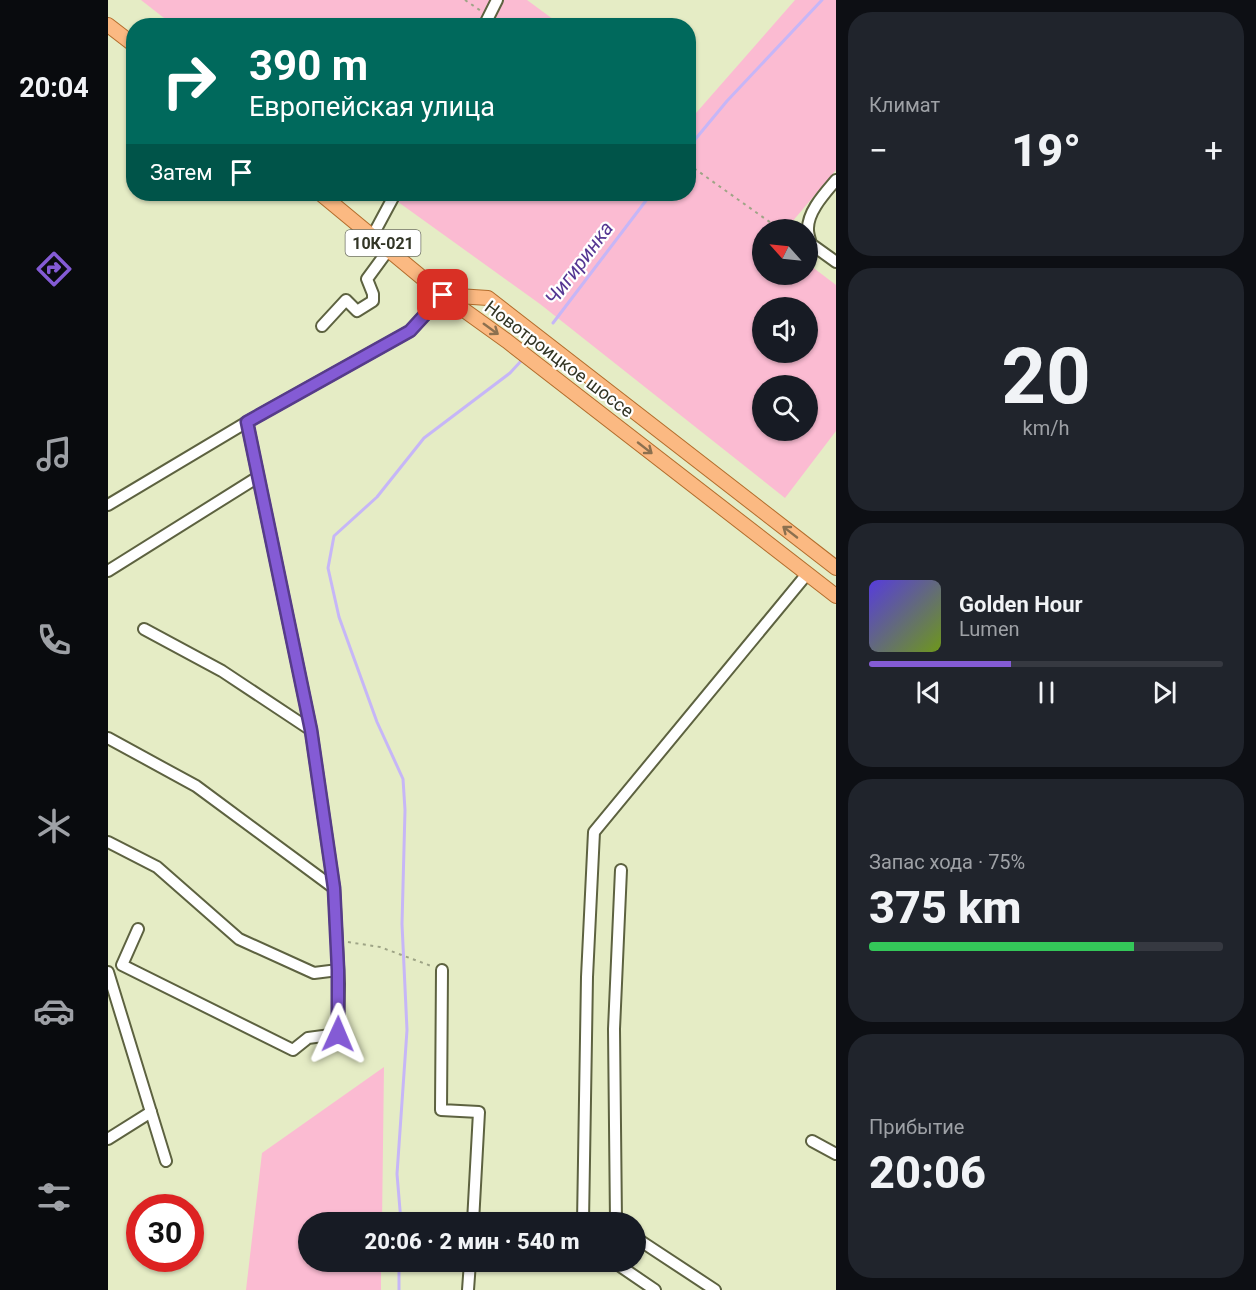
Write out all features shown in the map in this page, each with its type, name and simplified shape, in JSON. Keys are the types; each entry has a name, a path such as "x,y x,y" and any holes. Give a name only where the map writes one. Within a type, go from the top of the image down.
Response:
{"main road":[{"path":"108,25 126,39"},
{"name":"10К-021","path":"330,201 443,295"},
{"name":"Новотроицкое шоссе","path":"443,295 488,298 836,568"},
{"name":"Новотроицкое шоссе","path":"443,295 507,341 836,596"}],"street":[{"path":"488,18 497,0"},
{"path":"836,180 814,210 808,228 811,244 836,262"},
{"path":"373,235 391,201"},
{"path":"322,326 346,300 357,310 373,301 368,279 389,249"},
{"path":"108,505 247,422 410,331 443,295"},
{"path":"138,929 122,965 293,1050 308,1038 338,1034 334,888 311,730 247,422"},
{"path":"108,571 258,477"},
{"path":"583,1212 587,977 594,832 807,574"},
{"path":"144,628 222,671 311,730"},
{"path":"108,738 196,786 334,888"},
{"path":"108,842 157,867 239,939 314,973 338,970"},
{"path":"616,1212 614,1029 621,870"},
{"path":"442,970 441,1110 479,1112 474,1212"},
{"path":"108,972 166,1161"},
{"path":"108,1138 151,1112"},
{"path":"812,1141 836,1154"},
{"path":"646,1245 715,1290"},
{"path":"468,1290 469,1272"},
{"path":"629,1272 655,1290"}],"path":[{"path":"696,170 766,219"},
{"path":"337,941 380,947 442,970"}],"shaded area":[{"path":"141,0 527,0 551,18 164,18"},
{"path":"795,0 836,0 836,170 794,219 752,219 752,285 818,285 818,271 836,285 836,431 785,498 540,304 397,201 696,201 696,113"},
{"path":"384,1067 382,1212 298,1212 298,1272 381,1272 381,1290 246,1290 262,1153"}],"waterway":[{"name":"Чигиринка","path":"696,138 727,101 822,0"},
{"name":"Чигиринка","path":"553,323 646,201"},
{"path":"400,1212 397,1174 407,1030 402,924 405,810 403,779 377,722 339,617 328,568 334,536 377,497 424,438 510,373 521,361"},
{"path":"399,1272 399,1290"}],"route":[{"path":"338,1034 334,888 311,730 247,422 410,331 443,295"}]}
